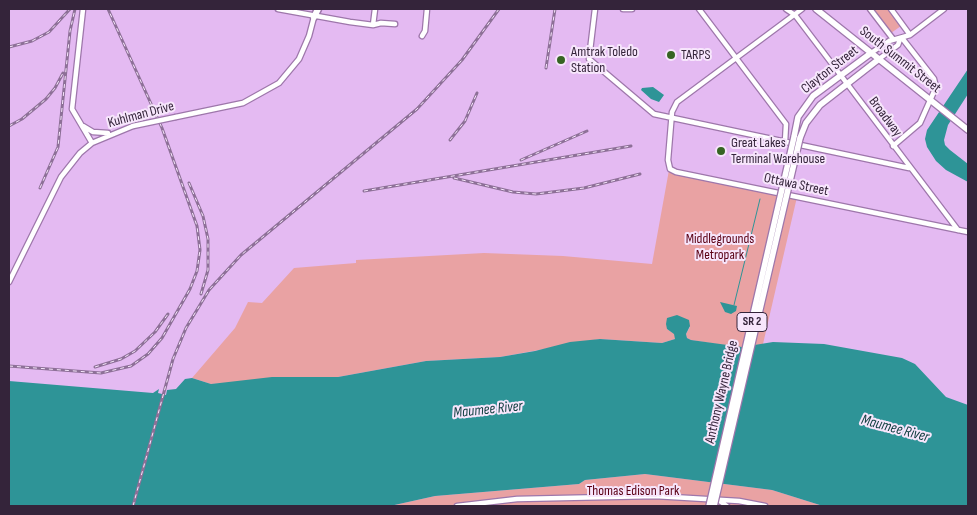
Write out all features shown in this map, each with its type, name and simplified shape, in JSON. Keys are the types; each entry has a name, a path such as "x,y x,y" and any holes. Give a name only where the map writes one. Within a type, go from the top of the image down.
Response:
{"highway":[{"path":"313,9 314,17"},
{"path":"314,17 318,9"}],"main road":[{"name":"South Summit Street","path":"816,9 968,130"},
{"name":"Clayton Street","path":"797,138 796,123 805,106 817,93 871,53"},
{"name":"Clayton Street","path":"797,138 815,111 879,59"},
{"name":"Anthony Wayne Bridge","path":"709,506 797,138"},
{"name":"Anthony Wayne Bridge","path":"714,506 797,138"}],"street":[{"path":"83,9 72,109 92,143"},
{"path":"278,9 314,17 376,25 382,23 395,24"},
{"path":"375,9 376,25"},
{"path":"422,36 425,31 427,9"},
{"path":"595,9 589,60 651,112 672,119 909,168"},
{"path":"623,9 632,9"},
{"path":"699,9 786,123 785,142"},
{"name":"Broadway","path":"786,9 795,15 909,168 958,230"},
{"path":"795,9 795,15"},
{"path":"672,119 673,107 677,102 802,9"},
{"path":"870,9 893,39"},
{"path":"891,9 910,35"},
{"name":"Clayton Street","path":"871,53 893,39 901,39 910,35 944,9"},
{"name":"Kuhlman Drive","path":"9,282 61,177 80,153 92,143 112,133 133,126 243,103 279,84 299,59 309,36 314,17"},
{"path":"893,146 917,127 934,103 936,87 934,79 901,39"},
{"name":"Clayton Street","path":"879,59 898,45 901,39"},
{"name":"Ottawa Street","path":"672,119 668,163 670,169 676,172 968,232"},
{"path":"78,121 93,132 112,133"},
{"path":"457,506 540,498 655,496 714,499 765,506"},
{"path":"714,499 727,506"}],"green space":[{"path":"873,9 888,9 901,26 891,33"},
{"name":"Middlegrounds Metropark","path":"669,170 797,197 763,344 742,348 691,340 687,338 686,334 690,327 667,329 675,334 675,339 662,343 600,339 500,357 426,361 338,377 211,384 192,378 235,328 248,302 262,303 294,268 356,263 356,260 484,253 563,256 652,264"},
{"name":"Thomas Edison Park","path":"645,474 772,490 823,506 390,506 435,496 579,484 585,480"}],"water":[{"path":"968,69 968,94 948,125 944,140 945,145 950,150 968,164 968,182 946,170 936,161 927,147 925,139 927,130"},
{"path":"653,87 664,95 659,102 651,99 641,90 642,88"},
{"path":"720,302 737,306 736,311 731,314 725,312"},
{"name":"Maumee River","path":"677,315 689,320 690,326 686,334 687,338 691,340 742,347 773,342 824,344 902,358 915,364 946,397 968,405 968,506 823,506 772,490 645,474 585,480 579,484 435,496 390,506 9,506 9,381 153,393 159,389 158,393 166,395 167,390 176,389 185,379 192,378 211,384 272,377 338,377 426,361 500,357 570,342 600,339 662,343 675,339 674,334 667,329 666,324 667,318"}],"waterway":[{"path":"734,305 760,199"}],"railway":[{"path":"9,47 32,41 49,32 70,9"},
{"path":"40,188 58,147 70,31 75,9"},
{"path":"9,366 101,373 131,366 148,354 162,338 190,289 197,271 200,250 197,226 162,128 108,9"},
{"path":"133,506 173,359 186,328 209,290 241,255 417,109 462,60 499,9"},
{"path":"546,68 555,9"},
{"path":"9,126 22,119 46,99 55,88 63,73"},
{"path":"450,140 465,121 477,93"},
{"path":"521,160 587,131"},
{"path":"364,191 631,146"},
{"path":"454,178 513,192 536,194 584,188 640,174"},
{"path":"189,183 203,216 208,239 208,270 201,294"},
{"path":"95,367 121,359 135,351 155,332 168,314"}],"place":[{"name":"TARPS","path":"671,55"},
{"name":"Amtrak Toledo Station","path":"561,60"},
{"name":"Great Lakes Terminal Warehouse","path":"721,151"}]}
